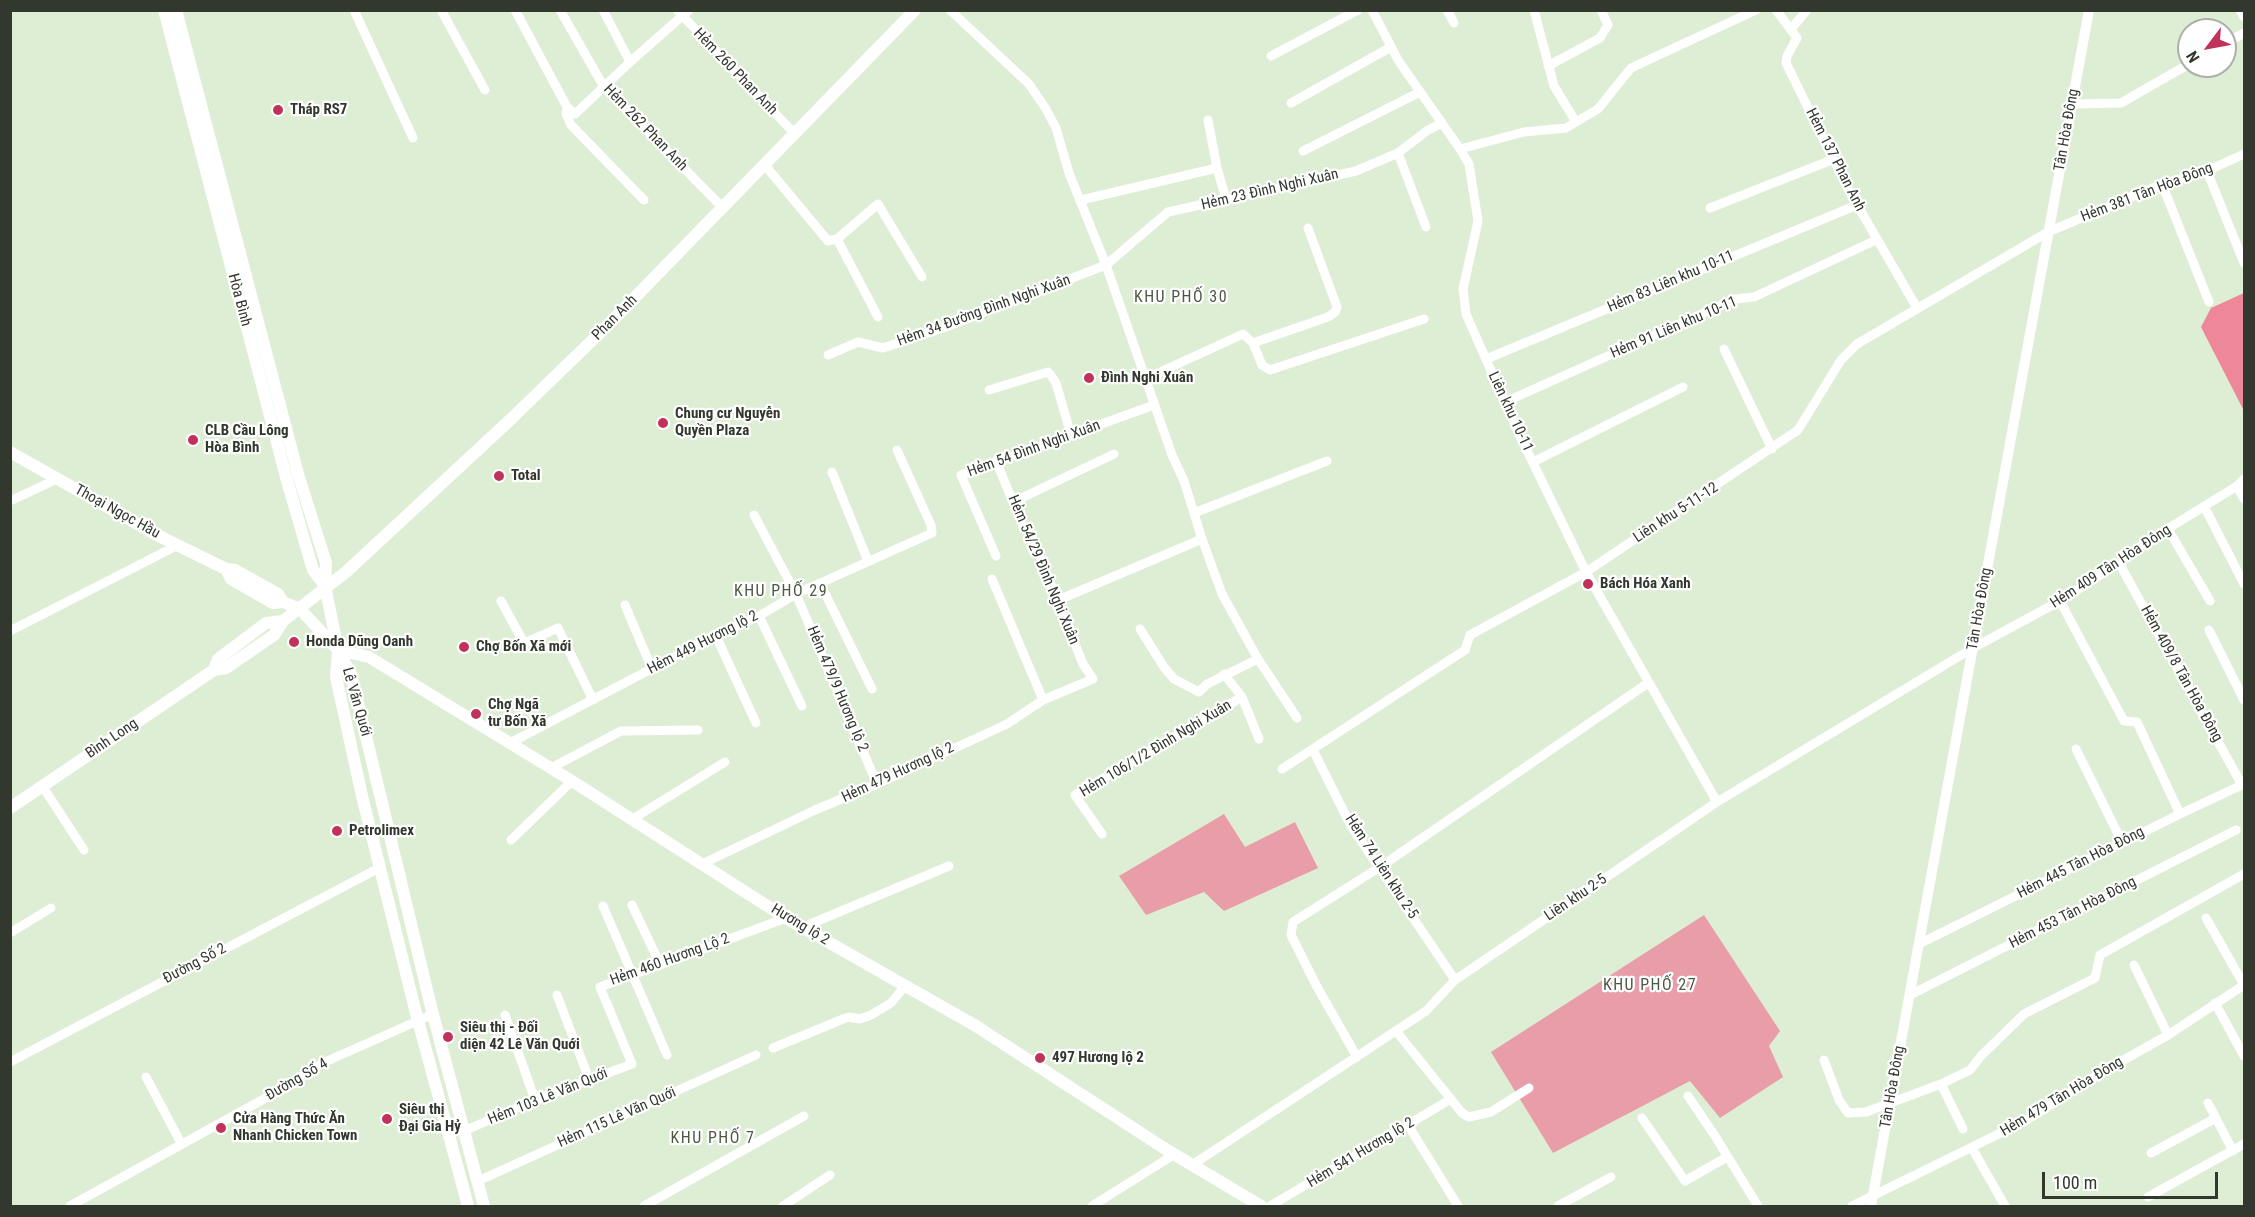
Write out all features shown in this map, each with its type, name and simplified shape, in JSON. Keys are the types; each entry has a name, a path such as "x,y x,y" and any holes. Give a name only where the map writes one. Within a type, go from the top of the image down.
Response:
{"main road":[{"name":"Hòa Bình","path":"164,10 298,474 327,563 325,586 338,650"},
{"name":"Hòa Bình","path":"176,10 210,163"},
{"name":"Phan Anh","path":"300,609 325,586 346,572 526,405 607,326 915,10"},
{"name":"Thoại Ngọc Hầu","path":"10,452 178,545 226,569 235,570 278,594 283,602 300,609 338,650"},
{"name":"Bình Long","path":"10,808 214,670 226,668 236,662 274,635 283,621 300,609"},
{"name":"Hương lộ 2","path":"338,650 369,657 572,781 786,918 976,1026 1192,1165 1261,1206"},
{"name":"Lê Văn Quới","path":"338,650 336,677 418,1019 468,1206"},
{"name":"Lê Văn Quới","path":"338,650 351,674 433,1014 484,1206"}],"street":[{"path":"354,10 413,138"},
{"path":"441,10 485,90"},
{"path":"515,10 567,107 575,114 683,12"},
{"name":"Hẻm 262 Phan Anh","path":"560,10 604,87 722,207"},
{"path":"603,10 630,62"},
{"path":"950,10 1029,84 1056,128 1069,173 1106,265 1222,594 1258,659 1297,718"},
{"path":"1271,56 1358,10"},
{"name":"Liên khu 10-11","path":"1372,10 1391,47 1469,164 1479,221 1463,289 1466,314 1586,572 1647,683 1717,802"},
{"path":"1447,10 1454,23"},
{"path":"1534,10 1554,86 1576,122"},
{"path":"1548,66 1600,39 1608,25 1601,10"},
{"path":"1460,149 1524,132 1566,128 1598,109 1631,68 1756,10"},
{"path":"1776,10 1791,29 1807,10"},
{"name":"Tân Hòa Đông","path":"1871,1201 2089,10"},
{"path":"2240,10 2244,17"},
{"name":"Hẻm 260 Phan Anh","path":"683,12 794,134"},
{"name":"Hẻm 137 Phan Anh","path":"1791,29 1797,38 1790,48 1786,63 1876,240 1917,308"},
{"path":"1291,104 1391,47"},
{"path":"2072,104 2121,103 2177,71"},
{"path":"1303,151 1420,92"},
{"path":"567,107 567,119 571,125 644,200"},
{"path":"1208,120 1226,200"},
{"name":"Hẻm 23 Đình Nghi Xuân","path":"1106,265 1168,212 1356,171 1398,153 1428,130 1442,123"},
{"path":"1398,153 1426,226"},
{"name":"Hẻm 381 Tân Hòa Đông","path":"2048,232 2162,184 2207,171 2244,154"},
{"path":"1710,208 1834,159"},
{"path":"764,164 828,241 837,239 878,204 922,277"},
{"path":"1081,200 1217,168"},
{"path":"2207,171 2244,263"},
{"path":"2162,184 2209,302"},
{"name":"Hẻm 83 Liên khu 10-11","path":"1486,359 1857,204"},
{"path":"1253,343 1328,317 1335,312 1337,307 1308,228"},
{"name":"Liên khu 5-11-12","path":"1282,769 1465,650 1470,635 1586,572 1772,449 1798,430 1841,360 1857,344 2048,232"},
{"path":"837,239 878,317"},
{"name":"Hẻm 91 Liên khu 10-11","path":"1505,402 1735,299 1754,297 1876,240"},
{"name":"Hẻm 34 Đường Đình Nghi Xuân","path":"828,355 858,342 883,348 943,328 1106,265"},
{"path":"1145,379 1243,334 1253,343 1262,365 1270,370 1424,319"},
{"path":"1724,349 1772,449"},
{"path":"989,390 1048,372 1056,383 1071,435"},
{"path":"1533,462 1683,387"},
{"name":"Hẻm 54 Đình Nghi Xuân","path":"996,556 961,475 1154,405"},
{"name":"Hẻm 449 Hương lộ 2","path":"510,743 796,594 930,534 933,531 897,450"},
{"path":"1013,502 1114,453"},
{"path":"1194,513 1327,460"},
{"name":"Hẻm 54/29 Đình Nghi Xuân","path":"996,461 1023,526 1032,537 1056,601 1083,664 1092,679"},
{"path":"832,472 868,561"},
{"path":"10,501 57,479"},
{"name":"Hẻm 409 Tân Hòa Đông","path":"1973,648 2060,601 2119,563 2143,544 2237,486 2244,479"},
{"path":"2237,486 2244,500"},
{"path":"2205,507 2244,584"},
{"name":"Hẻm 479/9 Hương lộ 2","path":"754,515 796,594 877,784"},
{"path":"2168,530 2210,601"},
{"path":"1056,601 1202,539"},
{"path":"10,631 178,545"},
{"name":"Hẻm 409/8 Tân Hòa Đông","path":"2119,563 2243,784"},
{"path":"992,579 1043,700"},
{"path":"820,583 872,689"},
{"path":"501,601 524,643 558,628 592,700"},
{"path":"2060,601 2124,721 2137,722 2180,814"},
{"path":"625,605 652,669"},
{"path":"759,615 802,706"},
{"path":"1140,628 1174,679 1199,692 1207,684 1224,674 1258,659"},
{"path":"2209,630 2244,700"},
{"path":"716,636 756,723"},
{"name":"Liên khu 2-5","path":"1192,1165 1426,1011 1455,980 1717,802 1973,648"},
{"path":"1224,674 1242,697 1258,739"},
{"name":"Hẻm 479 Hương lộ 2","path":"702,864 814,810 877,784 1007,724 1043,700 1092,679"},
{"path":"1357,1057 1316,985 1291,935 1293,922 1380,867 1647,683"},
{"name":"Hẻm 106/1/2 Đình Nghi Xuân","path":"1101,834 1075,795 1242,697"},
{"path":"551,768 621,731 698,730"},
{"path":"2076,749 2122,842"},
{"name":"Hẻm 74 Liên khu 2-5","path":"1313,750 1351,826 1455,980"},
{"path":"631,820 725,762"},
{"path":"510,840 572,781"},
{"name":"Hẻm 445 Tân Hòa Đông","path":"1919,944 2243,784"},
{"path":"42,787 84,850"},
{"name":"Hẻm 453 Tân Hòa Đông","path":"1910,995 2236,830"},
{"path":"803,927 949,866"},
{"name":"Đường Số 2","path":"10,1062 381,867"},
{"path":"1824,1060 1839,1100 1848,1113 1857,1114 1889,1105 1941,1084 1970,1070 2024,1014 2095,978 2100,955 2244,874"},
{"path":"632,905 660,964"},
{"path":"603,906 667,1054"},
{"path":"10,933 51,908"},
{"name":"Hẻm 460 Hương Lộ 2","path":"632,1064 600,987 786,918"},
{"path":"2206,918 2244,985"},
{"path":"2134,965 2168,1035"},
{"name":"Hẻm 479 Tân Hòa Đông","path":"1852,1206 1871,1201 2025,1121 2099,1074 2168,1035 2244,985"},
{"path":"773,1048 843,1018 860,1019 871,1015 891,1003 905,986"},
{"path":"557,995 590,1079"},
{"path":"2215,1003 2244,1056"},
{"name":"Đường Số 4","path":"70,1206 326,1062 433,1014"},
{"path":"505,1016 535,1100"},
{"path":"1396,1031 1462,1113 1469,1117 1491,1112 1529,1088"},
{"name":"Hẻm 115 Lê Văn Quới","path":"478,1181 756,1055"},
{"name":"Hẻm 103 Lê Văn Quới","path":"464,1131 535,1100 632,1064"},
{"path":"146,1077 181,1143"},
{"path":"1941,1084 1963,1128"},
{"path":"1688,1096 1758,1206"},
{"name":"Hẻm 541 Hương lộ 2","path":"1270,1206 1451,1099"},
{"path":"2208,1103 2233,1151"},
{"path":"644,1206 804,1116"},
{"path":"1642,1118 1685,1181 1726,1157"},
{"path":"2151,1153 2216,1118"},
{"path":"1408,1125 1458,1206"},
{"path":"2148,1197 2244,1144"},
{"path":"1972,1148 2005,1206"},
{"path":"1092,1206 1175,1154"},
{"path":"783,1206 830,1175"},
{"path":"1558,1206 1611,1177"}],"shaded area":[{"path":"2244,293 2244,411 2201,327 2211,308"},
{"path":"1224,814 1245,847 1295,822 1318,868 1224,911 1204,892 1146,915 1119,876"},
{"path":"1704,915 1780,1031 1769,1046 1783,1077 1720,1118 1690,1081 1553,1153 1491,1052"}],"place":[{"name":"Tháp RS7","path":"278,110"},
{"name":"Đình Nghi Xuân","path":"1089,378"},
{"name":"Chung cư Nguyễn Quyền Plaza","path":"663,423"},
{"name":"CLB Cầu Lông Hòa Bình","path":"193,440"},
{"name":"Total","path":"499,476"},
{"name":"Bách Hóa Xanh","path":"1588,584"},
{"name":"Honda Dũng Oanh","path":"294,642"},
{"name":"Chợ Bốn Xã mới","path":"464,647"},
{"name":"Chợ Ngã tư Bốn Xã","path":"476,714"},
{"name":"Petrolimex","path":"337,831"},
{"name":"Siêu thị - Đối diện 42 Lê Văn Quới","path":"448,1037"},
{"name":"497 Hương lộ 2","path":"1040,1058"},
{"name":"Siêu thị Đại Gia Hỷ","path":"387,1119"},
{"name":"Cửa Hàng Thức Ăn Nhanh Chicken Town","path":"221,1128"}],"district":[{"name":"KHU PHỐ 30","path":"1181,298"},
{"name":"KHU PHỐ 29","path":"781,592"},
{"name":"KHU PHỐ 27","path":"1650,986"},
{"name":"KHU PHỐ 7","path":"713,1139"}]}
